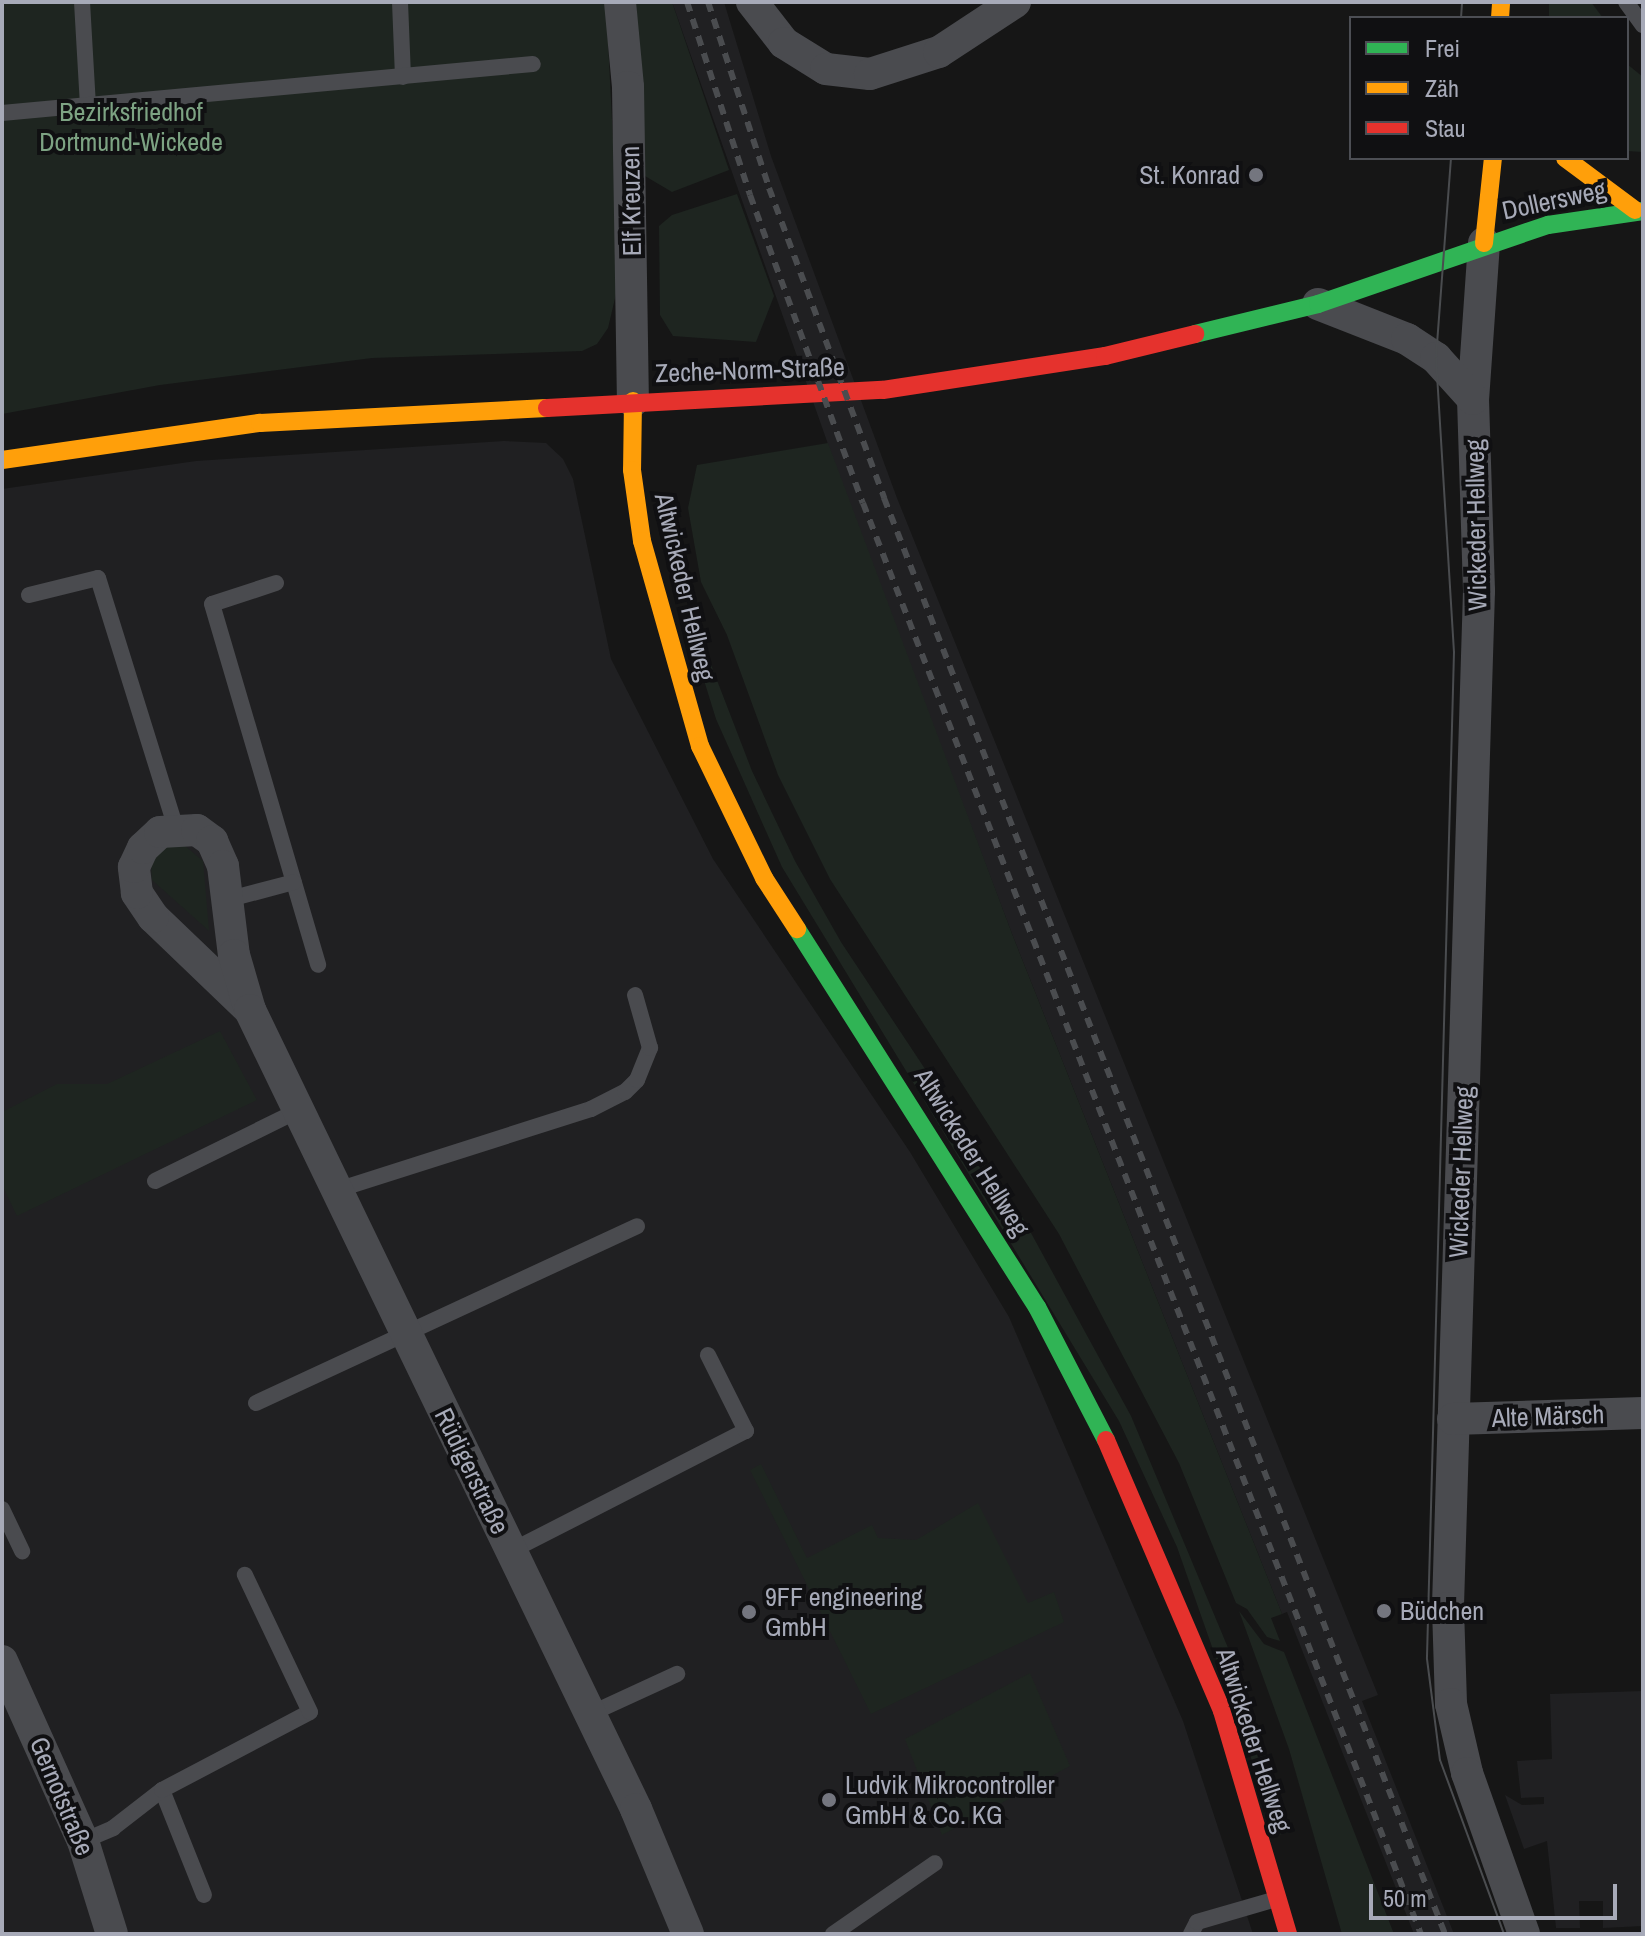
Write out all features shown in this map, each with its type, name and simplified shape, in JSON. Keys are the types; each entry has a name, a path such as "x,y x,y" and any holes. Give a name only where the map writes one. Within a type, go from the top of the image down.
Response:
{"main road":[{"name":"Wickeder Hellweg","path":"1484,243 1493,160"},
{"name":"Dollersweg","path":"1568,160 1639,211"},
{"name":"Dollersweg","path":"1484,243 1548,225 1639,211"},
{"name":"Zeche-Norm-Straße","path":"2,460 260,423 883,390 1105,356 1318,304 1484,243"},
{"name":"Altwickeder Hellweg","path":"633,401 632,470 642,541 700,746 764,878 965,1188 1037,1307 1102,1431 1222,1711 1288,1934"}],"street":[{"name":"Elf Kreuzen","path":"620,2 628,87 633,401"},
{"path":"752,2 784,43 826,69 870,74 939,52 1015,2"},
{"name":"Wickeder Hellweg","path":"1484,243 1473,399 1479,591 1448,1608 1451,1704 1467,1773 1524,1934"},
{"path":"1318,304 1389,328 1417,345 1436,358 1473,399"},
{"name":"Rüdigerstraße","path":"250,1010 153,917 137,893 134,867 143,848 160,832 176,828 197,830 212,841 223,866 234,955 250,1010 590,1714 688,1934"},
{"name":"Alte Märsch","path":"1453,1419 1643,1413"},
{"name":"Gernotstraße","path":"2,1661 10,1698 83,1841 112,1934"}],"lane":[{"path":"82,2 88,105"},
{"path":"400,2 403,77"},
{"path":"1626,2 1643,25"},
{"path":"2,113 533,64"},
{"path":"29,595 98,578 176,828"},
{"path":"276,583 212,604 318,965"},
{"path":"226,900 294,882"},
{"path":"337,1190 591,1109 625,1092 637,1080 650,1048 635,995"},
{"path":"155,1181 299,1110"},
{"path":"256,1403 637,1226"},
{"path":"511,1551 746,1431 708,1355"},
{"path":"2,1509 22,1551"},
{"path":"83,1841 113,1828 162,1790 310,1712 245,1575"},
{"path":"590,1714 677,1674"},
{"path":"162,1790 204,1895"},
{"path":"833,1934 935,1863"},
{"path":"1191,1934 1197,1922 1278,1899"}],"shaded area":[{"path":"672,2 724,2 771,156 897,498 1378,1695 1362,1701 1454,1934 1414,1934 1287,1612 1282,1614 1014,939 853,515"},
{"path":"504,441 546,443 563,459 573,479 611,659 713,859 910,1152 1009,1317 1183,1721 1253,1934 2,1934 2,489 196,461"},
{"path":"1643,1691 1643,1926 1603,1928 1603,1901 1579,1901 1580,1928 1556,1928 1547,1841 1524,1849 1505,1795 1522,1805 1544,1804 1544,1797 1521,1798 1517,1761 1552,1759 1550,1694"}],"green space":[{"name":"Bezirksfriedhof Dortmund-Wickede","path":"2,2 606,2 620,277 608,328 597,344 582,351 372,358 160,385 2,414"},
{"path":"636,2 672,2 729,170 672,192 645,176"},
{"path":"1549,2 1591,2 1602,16 1549,16"},
{"path":"1629,66 1643,77 1643,152 1629,151"},
{"path":"737,194 774,296 756,342 673,336 660,315 659,226 672,215"},
{"path":"828,443 1014,939 1282,1614 1271,1618 1280,1641 1267,1637 1247,1609 1236,1603 1179,1463 1059,1234 830,879 778,775 727,635 701,582 688,508 697,465"},
{"path":"693,618 752,771 795,861 841,942 1019,1211 1131,1416 1244,1686 1290,1832 1278,1835 1177,1547 1119,1421 782,867 716,719 685,619"},
{"path":"171,845 184,845 203,861 209,931 152,880 151,864 158,852"},
{"path":"220,1031 257,1100 17,1216 2,1185 2,1112 57,1084 107,1084"},
{"path":"761,1464 807,1558 872,1525 878,1538 916,1540 978,1503 1028,1603 1054,1592 1064,1622 871,1714 750,1470"},
{"path":"1239,1611 1264,1644 1284,1652 1394,1934 1342,1934 1289,1749"},
{"path":"1030,1673 1070,1766 942,1835 905,1739"}],"tram line":[{"path":"1461,16 1462,2"},
{"path":"1451,160 1436,358 1454,652 1427,1659 1440,1760 1504,1934"}],"railway":[{"path":"687,2 750,195 863,503 1421,1934"},
{"path":"708,2 769,188 884,498 1445,1934"}],"traffic: fast":[{"path":"1195,334 1318,304 1548,225 1643,211"},
{"path":"797,929 1037,1307 1106,1440"}],"traffic: slow":[{"path":"1500,16 1501,2"},
{"path":"1484,243 1493,160"},
{"path":"1568,160 1635,210"},
{"path":"633,401 632,470 642,541 700,746 764,878 797,929"},
{"path":"2,460 260,423 547,408"}],"traffic: jam":[{"path":"547,408 883,390 1105,356 1195,334"},
{"path":"1106,1440 1222,1711 1288,1934"}],"place":[{"name":"St. Konrad","path":"1256,175"},
{"name":"Büdchen","path":"1384,1611"},
{"name":"9FF engineering GmbH","path":"749,1612"},
{"name":"Ludvik Mikrocontroller GmbH & Co. KG","path":"829,1800"}]}
